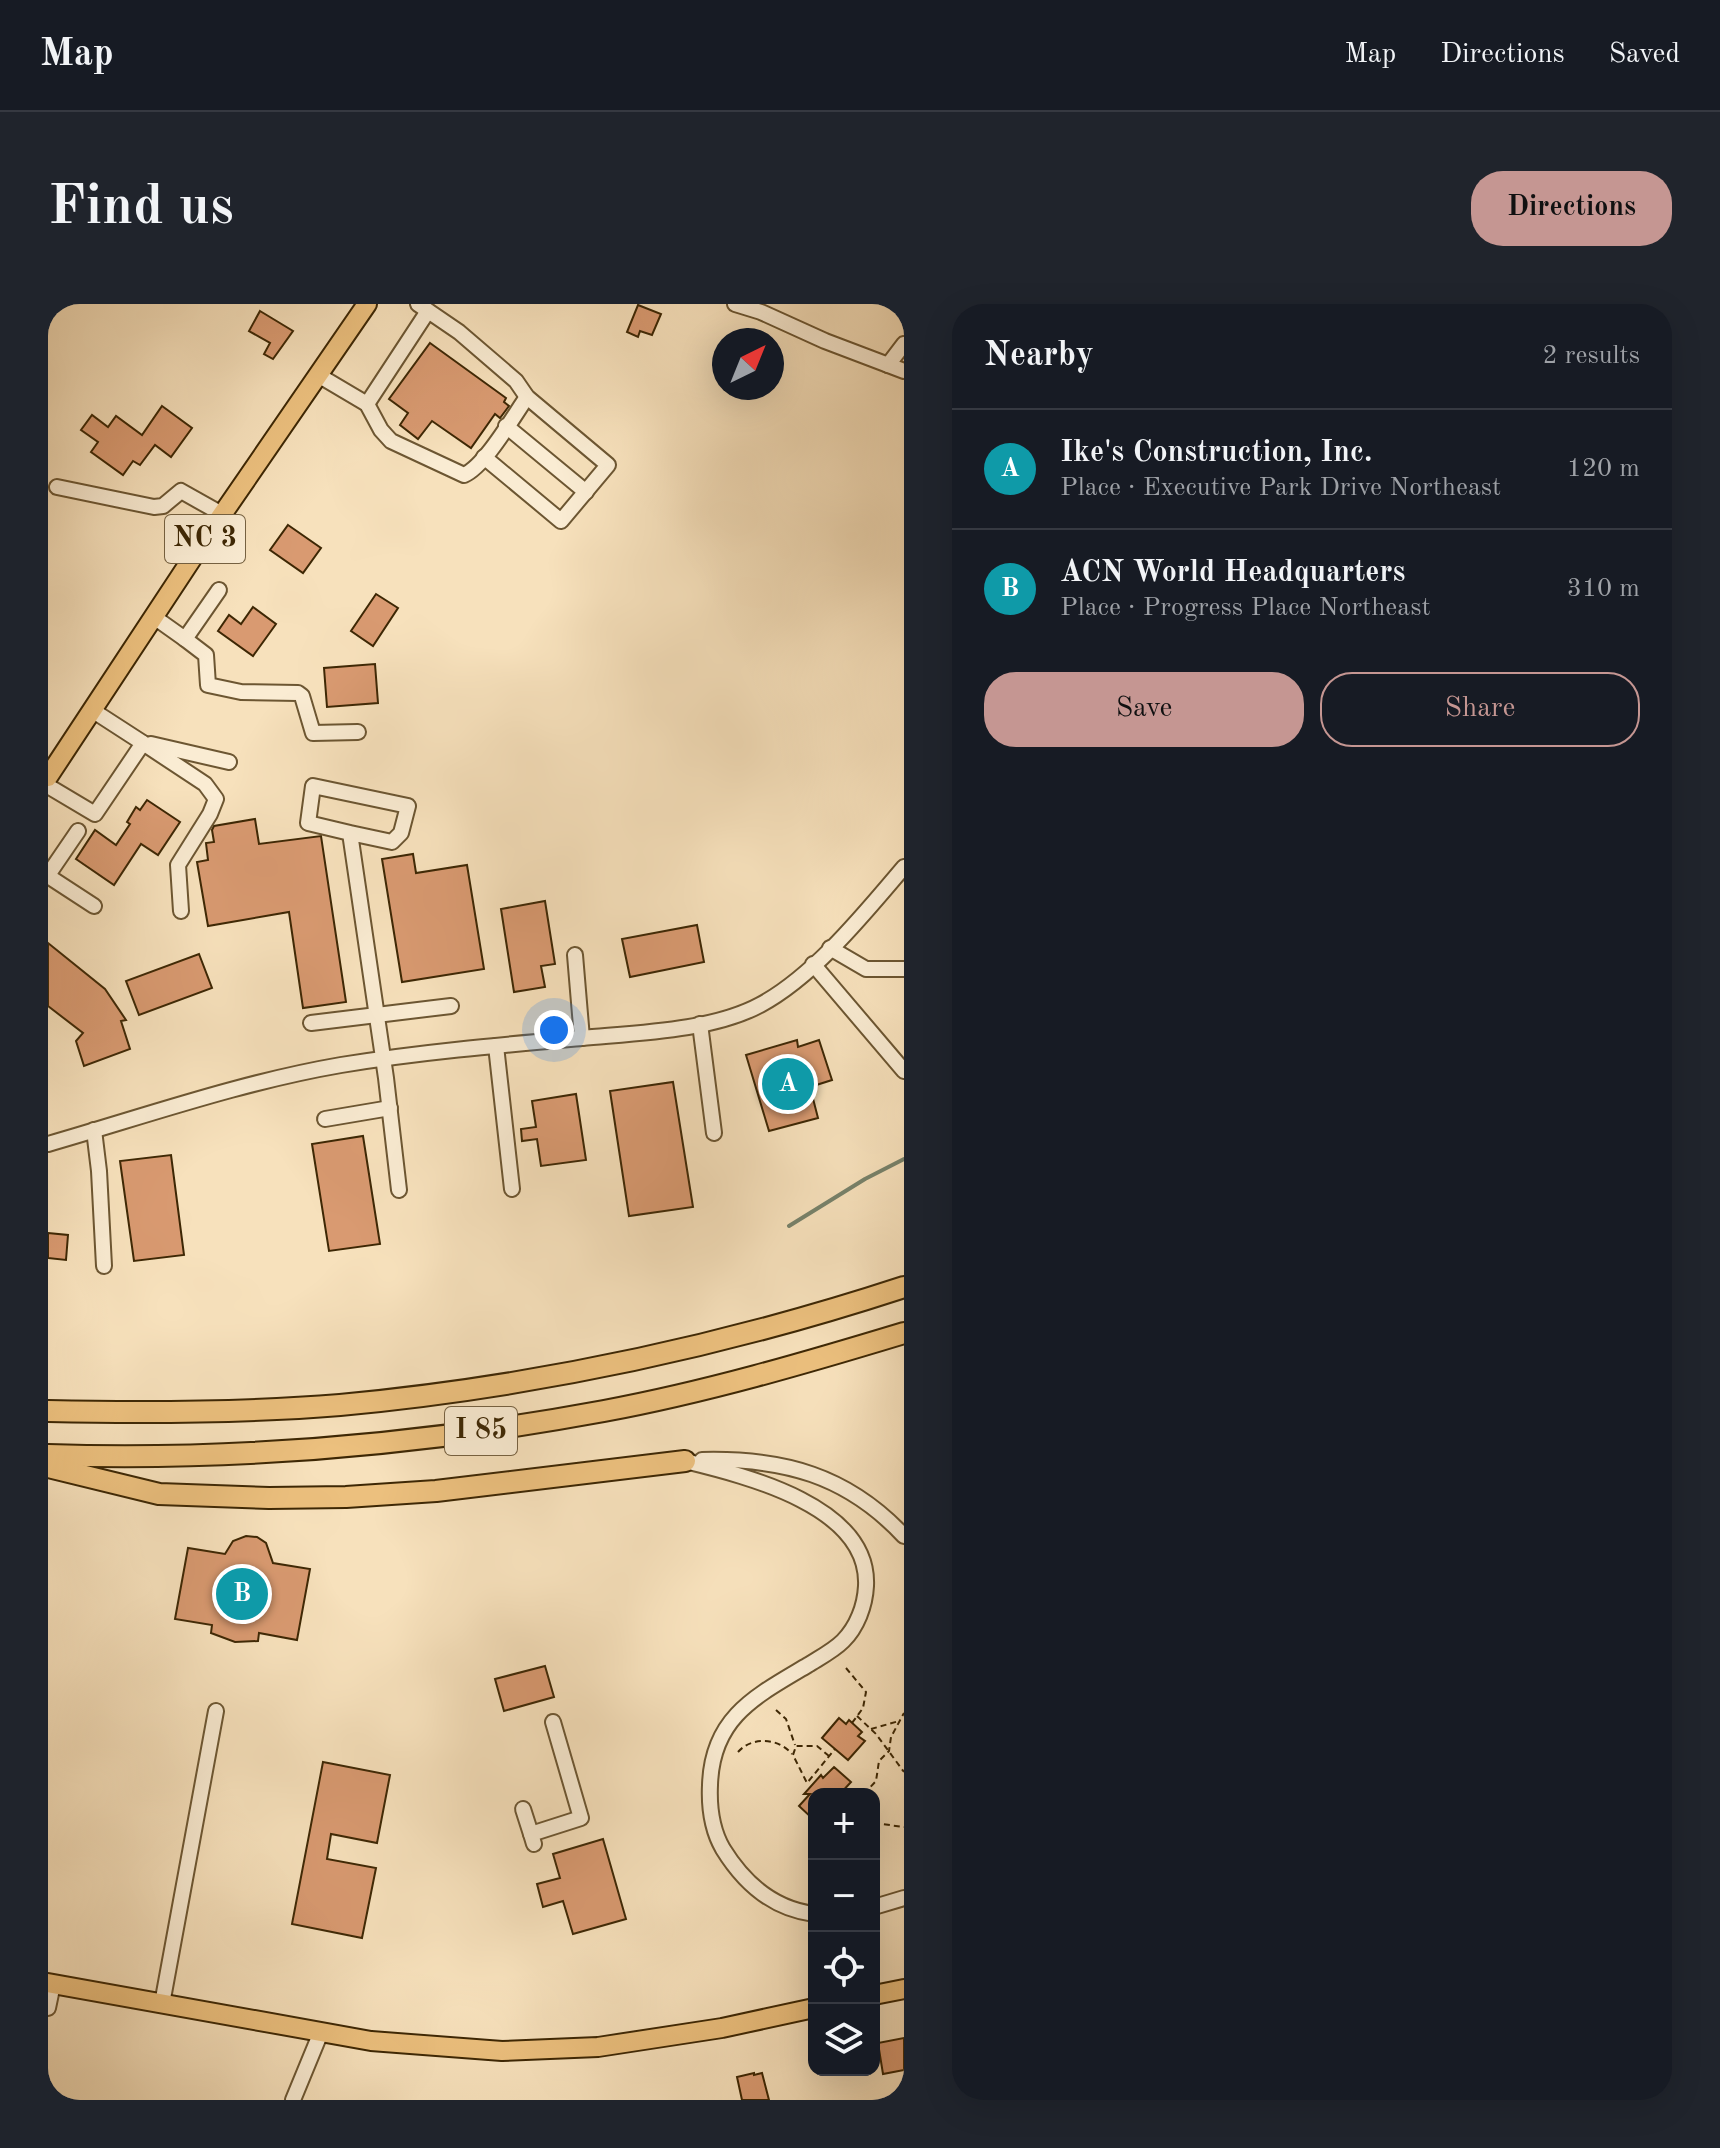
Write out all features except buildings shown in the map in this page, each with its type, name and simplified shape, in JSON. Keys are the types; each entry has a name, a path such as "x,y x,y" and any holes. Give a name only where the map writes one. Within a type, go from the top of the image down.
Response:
{"highway":[{"name":"I 85","path":"48,1411 134,1413 338,1405 498,1384 660,1356 748,1334 904,1287"},
{"name":"I 85","path":"48,1455 162,1457 406,1442 606,1411 745,1379 904,1333"},
{"path":"48,1467 159,1494 269,1498 436,1491 685,1461"}],"main road":[{"name":"NC 3","path":"48,777 222,514 367,304"},
{"path":"51,1984 371,2041 502,2051 577,2049 722,2028 808,2009"},
{"path":"880,1994 904,1989"}],"street":[{"path":"735,304 780,312 825,341 904,371"},
{"path":"367,404 423,308 516,381 527,397 608,465 561,521 484,457"},
{"path":"888,365 904,344"},
{"path":"318,375 367,404 391,441 464,475 484,457 527,397"},
{"path":"506,426 586,492"},
{"path":"57,487 154,507 163,506 181,491 222,514"},
{"path":"185,639 219,590"},
{"path":"154,617 206,655 208,685 241,692 298,693 302,696 313,733 358,732"},
{"path":"92,710 205,784 216,799 178,865 181,911"},
{"path":"143,743 229,762"},
{"path":"48,786 95,814 143,743"},
{"path":"313,786 408,806 401,833 392,842 350,833 308,823 313,786"},
{"path":"78,831 48,875 94,906"},
{"path":"350,833 399,1190"},
{"path":"48,1144 277,1078 382,1060 700,1024 760,1005 800,977 904,867"},
{"path":"830,948 866,969 904,969"},
{"path":"575,955 582,1038"},
{"path":"813,964 904,1071"},
{"path":"311,1023 451,1006"},
{"path":"700,1024 714,1133"},
{"path":"496,1046 512,1189"},
{"path":"325,1119 390,1108"},
{"path":"94,1130 104,1266"},
{"path":"685,1461 741,1459 789,1466 824,1478 858,1495 904,1536"},
{"path":"685,1461 760,1481 836,1522 859,1550 866,1572 862,1608 844,1641 738,1710 721,1737 710,1772 709,1801 715,1830 733,1865 751,1885 767,1896 788,1909 808,1913"},
{"path":"162,2004 216,1711"},
{"path":"523,1809 532,1839 581,1818 553,1722"},
{"path":"880,1905 904,1898"},
{"path":"48,2008 51,1984"},
{"path":"293,2100 321,2032"}],"path":[{"path":"846,1668 866,1692 863,1708 852,1723"},
{"path":"776,1710 786,1719 796,1746 793,1755"},
{"path":"870,1788 876,1781 879,1761 889,1751 891,1737 904,1713"},
{"path":"857,1716 904,1772"},
{"path":"871,1729 900,1720"},
{"path":"738,1752 749,1743 772,1741 786,1747 811,1786"},
{"path":"796,1746 817,1746 829,1756"},
{"path":"807,1783 835,1749"},
{"path":"880,1824 904,1827"}],"waterway":[{"path":"789,1226 904,1159"}],"place":[{"name":"Ike's Construction, Inc.","path":"788,1084"},
{"name":"ACN World Headquarters","path":"242,1594"}]}
